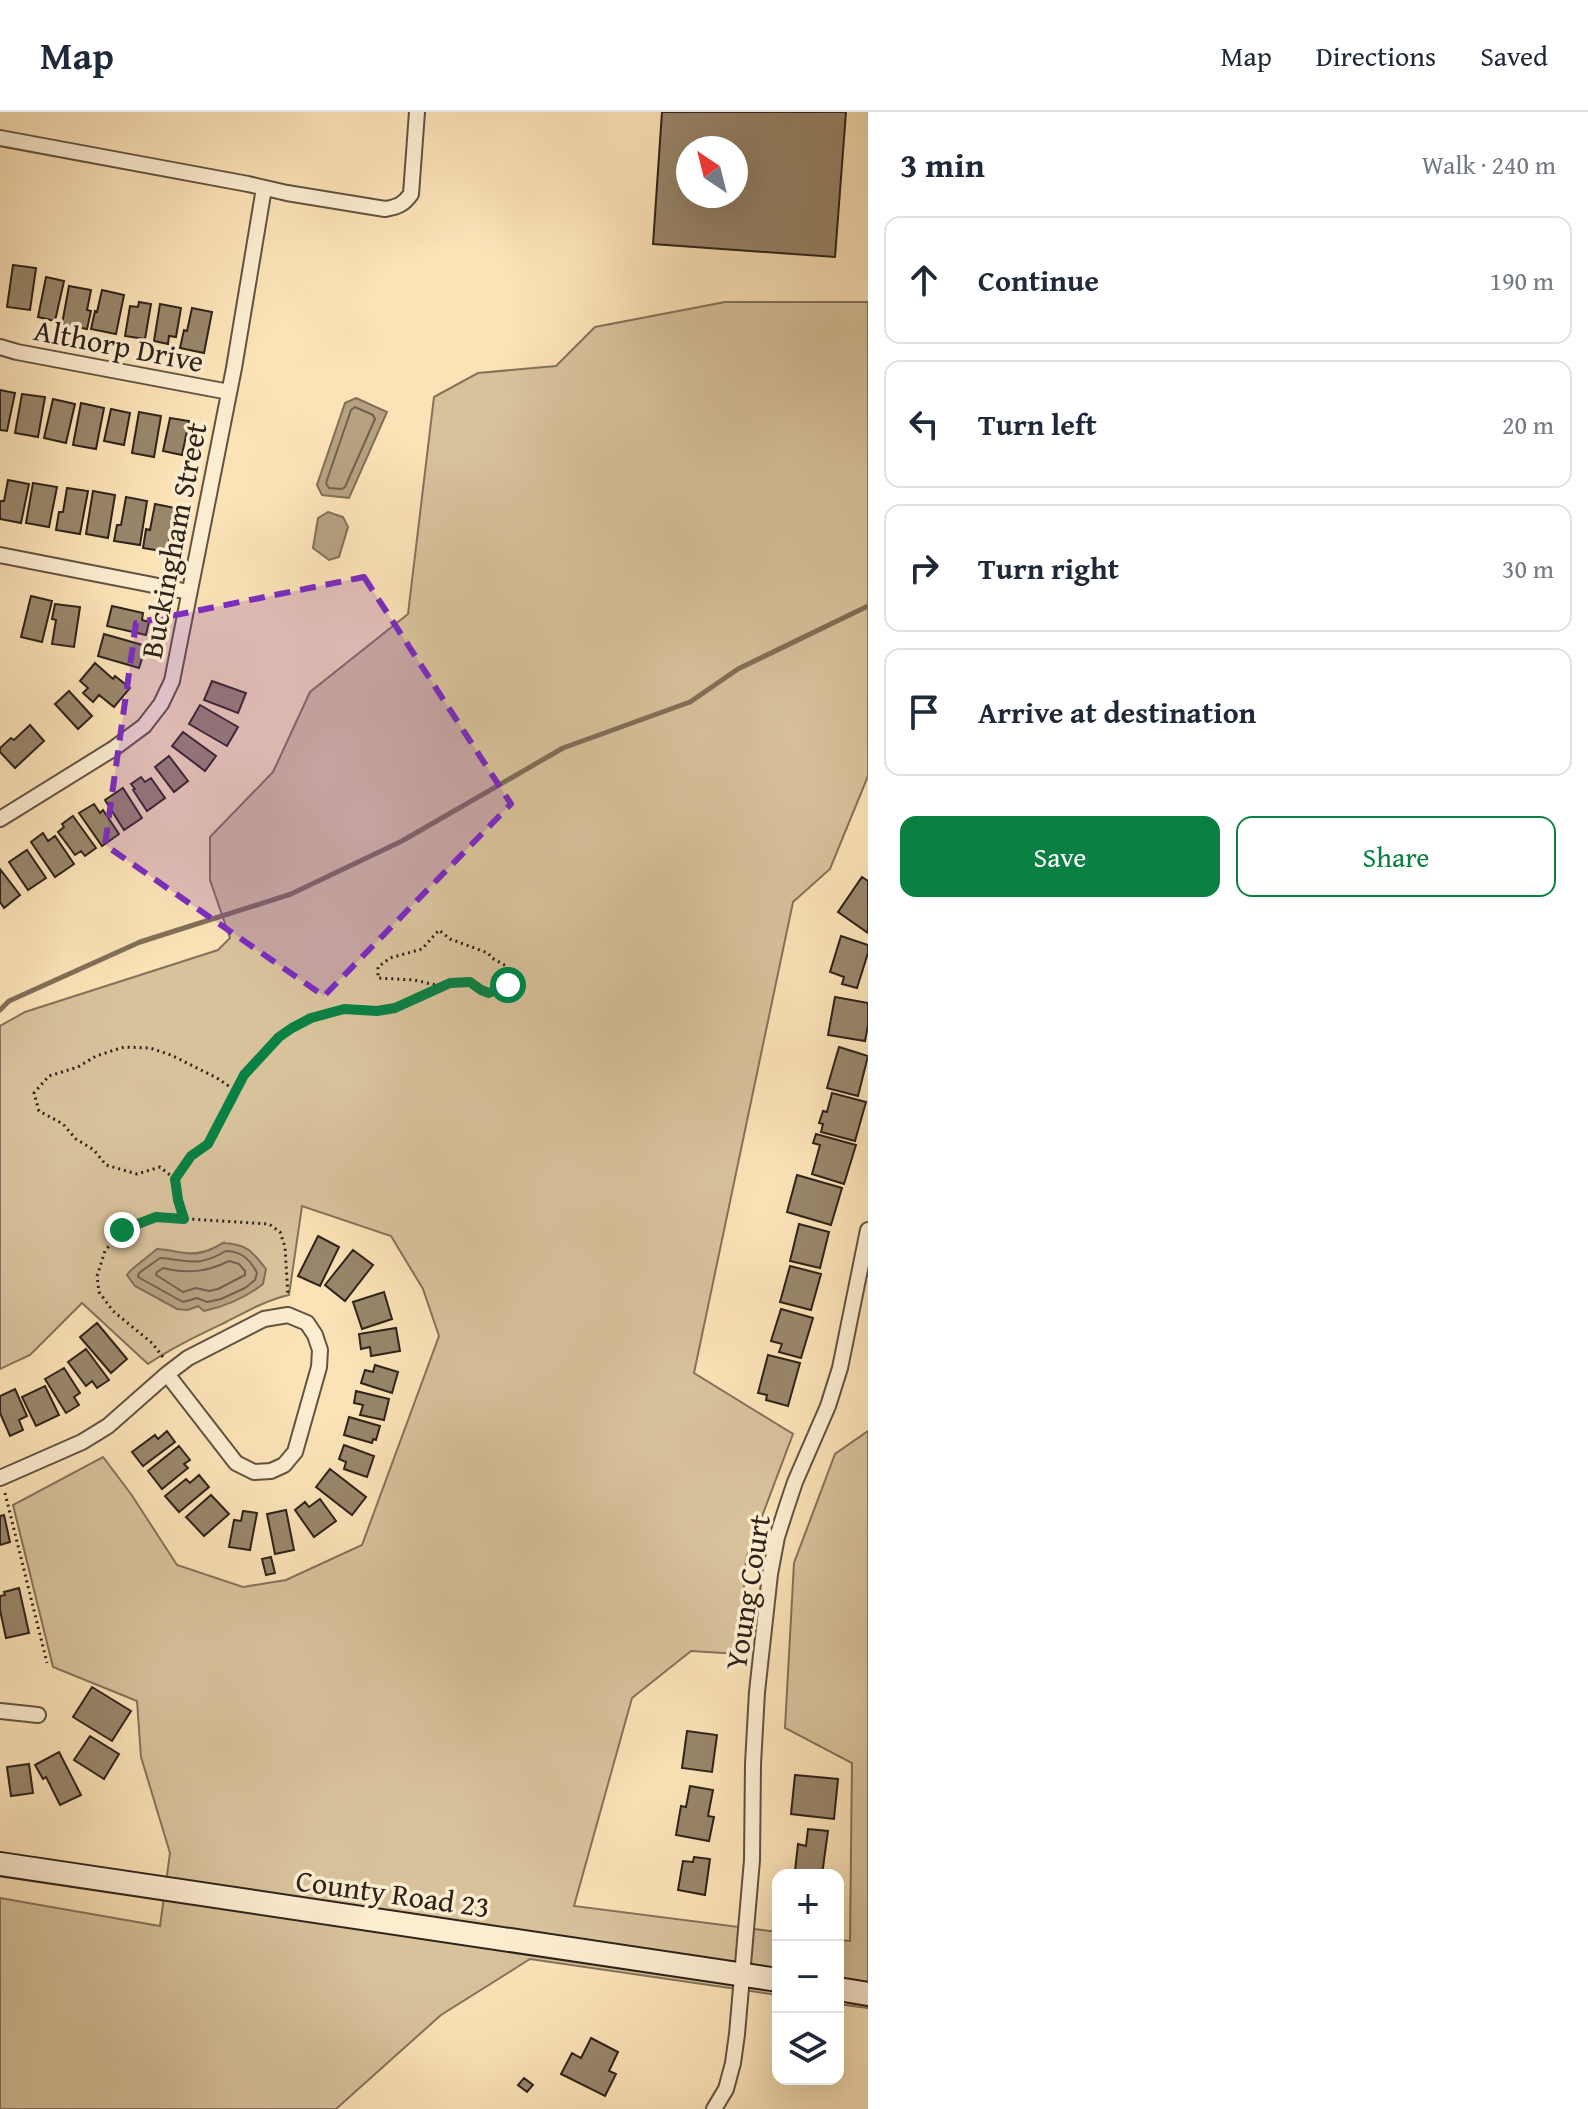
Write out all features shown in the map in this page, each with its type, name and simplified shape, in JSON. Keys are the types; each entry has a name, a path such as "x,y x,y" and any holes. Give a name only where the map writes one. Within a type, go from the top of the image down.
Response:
{"main road":[{"name":"County Road 23","path":"0,1864 772,1979"},
{"path":"844,1990 868,1994"}],"street":[{"path":"0,138 385,209 405,203 411,194 417,112"},
{"name":"Buckingham Street","path":"1,815 71,776 144,726 161,704 172,681 229,392 264,188"},
{"name":"Althorp Drive","path":"0,347 229,392"},
{"path":"0,555 189,592"},
{"name":"Young Court","path":"714,2109 726,2089 733,2063 752,1860 757,1692 770,1574 786,1509 840,1368 868,1230"},
{"path":"0,1478 82,1442 108,1426 167,1374 188,1358 264,1319 288,1315 307,1323 320,1350 319,1367 295,1452 284,1465 271,1471 254,1472 236,1463 167,1374"},
{"path":"0,1711 38,1715"}],"path":[{"path":"184,1219 175,1179 191,1156 208,1144 244,1075 279,1037 311,1018 344,1009 377,1011 395,1008 450,983 470,982 489,993 508,985 508,967 488,953 450,939 439,930 422,949 390,958 378,967 378,978 414,980 440,986"},
{"path":"175,1179 160,1167 137,1174 106,1165 94,1150 76,1139 63,1124 39,1111 34,1093 49,1076 124,1047 150,1048 171,1055 236,1091"},
{"path":"163,1357 152,1343 113,1311 99,1292 97,1276 105,1251 122,1230 156,1217 269,1224 280,1232 285,1247 288,1296"},
{"path":"0,1478 47,1663"}],"highlighted area":[{"path":"364,577 511,804 324,996 105,845 136,623"}],"shaded area":[{"path":"725,302 868,302 868,776 830,869 793,902 694,1373 793,1434 746,1559 739,1654 691,1651 632,1698 574,1906 772,1931 772,1994 530,1959 441,2015 336,2109 0,2109 0,1898 160,1926 170,1853 141,1757 137,1701 53,1667 13,1505 103,1457 177,1565 243,1587 286,1580 362,1545 439,1336 423,1289 391,1236 302,1206 289,1295 249,1310 148,1364 82,1303 30,1355 0,1369 0,1026 25,1012 218,950 230,938 210,880 210,837 273,772 310,692 408,614 434,397 478,373 556,366 595,327","holes":["223,1243 199,1306 187,1310 167,1250 196,1253"]},
{"path":"868,1431 868,2008 844,2005 844,1940 850,1941 852,1763 785,1728 794,1563 835,1454"}],"water":[{"path":"356,398 387,412 349,498 322,495 317,485 345,403"},
{"path":"328,512 343,517 348,527 339,557 329,560 313,548 318,518"},
{"path":"223,1243 248,1250 266,1269 263,1284 220,1307 204,1311 198,1306 187,1310 177,1309 135,1286 127,1275 157,1249 190,1254 205,1252"}],"building":[{"path":"662,112 846,112 835,257 653,244"},
{"path":"13,265 36,268 30,310 7,307"},
{"path":"46,277 64,281 55,321 38,317"},
{"path":"69,286 91,290 87,329 62,324"},
{"path":"102,290 124,295 116,334 91,329"},
{"path":"139,302 151,304 145,339 125,336 130,306 138,307"},
{"path":"160,304 181,308 176,337 169,336 168,344 154,341"},
{"path":"192,308 212,312 204,353 180,348"},
{"path":"0,390 15,393 7,431 0,430"},
{"path":"22,394 45,397 38,437 15,433"},
{"path":"53,399 75,404 66,443 44,438"},
{"path":"81,403 104,408 96,449 73,445"},
{"path":"111,409 130,413 124,445 104,441"},
{"path":"139,412 161,416 154,457 132,453"},
{"path":"170,418 189,421 182,455 163,451"},
{"path":"8,480 29,484 21,523 0,519 0,503 4,501"},
{"path":"33,483 57,487 49,527 26,523"},
{"path":"67,488 88,491 80,534 56,530"},
{"path":"93,491 115,495 108,538 86,534"},
{"path":"126,497 147,501 140,545 114,541 117,525 121,525"},
{"path":"155,504 175,508 167,552 143,548"},
{"path":"31,596 52,601 42,642 21,637"},
{"path":"55,604 80,607 74,647 52,644"},
{"path":"112,606 143,613 142,620 149,622 146,635 107,626"},
{"path":"104,634 146,646 139,668 98,656"},
{"path":"95,663 113,679 115,676 130,688 114,707 99,695 93,702 83,693 88,688 80,681"},
{"path":"212,681 246,693 238,713 204,700"},
{"path":"69,691 92,716 78,729 55,704"},
{"path":"200,705 238,727 227,746 189,724"},
{"path":"30,725 44,741 15,768 0,748"},
{"path":"183,732 216,756 205,771 172,746"},
{"path":"169,756 188,781 174,792 155,767"},
{"path":"141,777 145,782 151,778 165,798 147,811 131,784"},
{"path":"123,788 142,818 124,830 105,800"},
{"path":"94,804 100,813 103,810 119,834 102,846 79,813"},
{"path":"73,816 96,848 85,856 81,851 75,855 58,832 64,827 62,824"},
{"path":"43,833 48,841 55,836 74,864 55,877 31,842"},
{"path":"27,850 46,878 28,890 9,862"},
{"path":"0,869 20,895 4,908 0,902"},
{"path":"862,877 868,881 868,933 838,912"},
{"path":"841,936 868,945 857,988 842,984 844,977 830,972"},
{"path":"835,997 868,1003 865,1041 828,1035"},
{"path":"839,1047 868,1056 858,1096 827,1088"},
{"path":"832,1093 866,1102 855,1141 821,1132 823,1124 819,1123 823,1111 827,1112"},
{"path":"816,1134 856,1145 844,1184 812,1174 820,1145 813,1143"},
{"path":"797,1175 842,1188 831,1225 787,1212"},
{"path":"799,1224 829,1232 820,1268 790,1261"},
{"path":"318,1236 339,1247 320,1286 298,1276"},
{"path":"353,1250 373,1265 345,1301 325,1285"},
{"path":"790,1266 821,1274 811,1310 780,1302"},
{"path":"384,1292 392,1319 362,1329 353,1302"},
{"path":"781,1309 813,1318 801,1358 779,1352 782,1344 771,1341"},
{"path":"97,1323 127,1359 111,1373 80,1337"},
{"path":"396,1328 400,1351 371,1356 370,1347 361,1349 359,1334"},
{"path":"86,1349 109,1380 97,1388 92,1381 86,1386 68,1362"},
{"path":"768,1355 800,1363 788,1406 766,1400 767,1395 758,1393"},
{"path":"375,1365 398,1372 392,1393 361,1383 365,1370 373,1372"},
{"path":"64,1368 80,1393 74,1397 79,1405 66,1413 45,1379"},
{"path":"45,1386 59,1415 36,1426 22,1397"},
{"path":"15,1389 27,1416 19,1420 23,1430 10,1436 0,1413 0,1396"},
{"path":"356,1391 389,1399 384,1420 360,1415 363,1405 354,1403"},
{"path":"349,1417 380,1426 376,1440 373,1439 372,1443 344,1435"},
{"path":"167,1431 175,1442 143,1466 132,1452 155,1435 158,1439"},
{"path":"344,1445 374,1456 367,1477 344,1469 346,1462 339,1459"},
{"path":"179,1446 190,1460 184,1464 188,1468 162,1489 148,1471"},
{"path":"330,1469 366,1497 352,1515 316,1487"},
{"path":"199,1475 209,1487 179,1512 165,1496 186,1479 190,1483"},
{"path":"211,1495 229,1514 204,1536 186,1517"},
{"path":"320,1499 336,1521 314,1537 295,1510 305,1502 309,1507"},
{"path":"286,1510 294,1550 275,1554 267,1514"},
{"path":"243,1511 257,1513 250,1550 229,1547 234,1520 241,1521"},
{"path":"4,1515 10,1542 0,1545 0,1516"},
{"path":"271,1557 275,1573 266,1575 262,1559"},
{"path":"19,1588 29,1633 6,1638 0,1596"},
{"path":"92,1687 131,1711 112,1741 73,1717"},
{"path":"687,1731 717,1735 712,1772 682,1768"},
{"path":"90,1736 119,1754 104,1779 74,1760"},
{"path":"59,1752 81,1795 60,1805 46,1777 43,1779 35,1765"},
{"path":"29,1764 33,1793 11,1796 7,1767"},
{"path":"795,1775 838,1779 834,1819 791,1814"},
{"path":"690,1786 713,1790 708,1816 714,1817 709,1841 676,1835 681,1806 686,1807"},
{"path":"808,1829 828,1831 823,1869 795,1869 798,1844 806,1846"},
{"path":"694,1857 710,1859 705,1895 678,1890 683,1861 693,1862"},
{"path":"591,2038 618,2052 609,2071 616,2074 605,2096 561,2074 572,2053 581,2058"},
{"path":"524,2078 533,2085 527,2092 518,2085"}],"waterway":[{"path":"0,1010 9,1001 140,942 291,894 402,841 563,748 690,702 738,669 868,606"}],"route":[{"path":"122,1230 156,1217 184,1219 175,1179 191,1156 208,1144 244,1075 279,1037 292,1028 311,1018 344,1009 377,1011 395,1008 450,983 470,982 489,993 508,985"}]}
